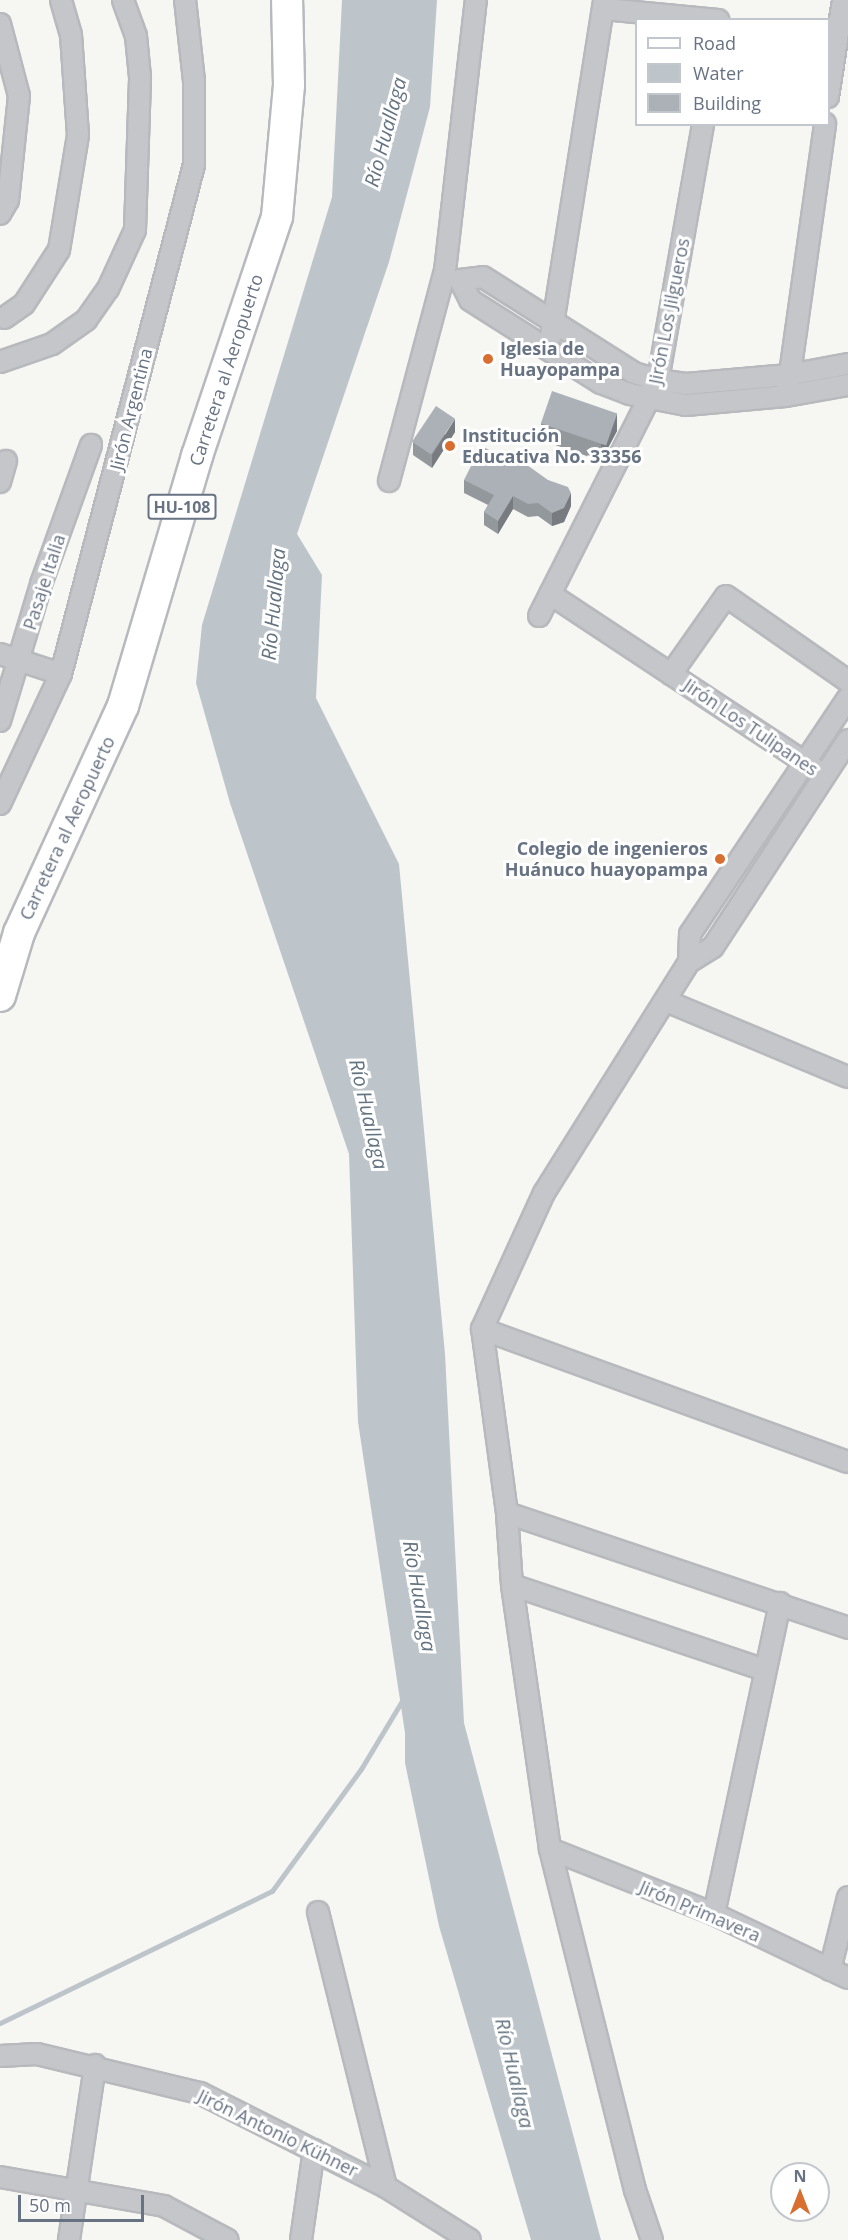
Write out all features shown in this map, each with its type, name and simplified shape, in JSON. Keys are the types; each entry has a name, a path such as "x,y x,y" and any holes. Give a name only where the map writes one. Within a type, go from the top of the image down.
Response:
{"main road":[{"name":"Carretera al Aeropuerto","path":"0,996 19,933 123,706 197,456 277,218 289,85 282,6"}],"street":[{"path":"1,317 24,304 59,250 78,135 71,35 61,0"},
{"path":"0,362 52,344 86,320 108,289 135,230 140,77 136,36 123,0"},
{"name":"Jirón Argentina","path":"0,804 61,674 194,165 194,81 185,0"},
{"path":"389,481 453,276 476,0"},
{"path":"830,71 833,32 843,0"},
{"path":"549,348 604,4 704,18"},
{"path":"0,24 20,96 8,200 0,214"},
{"name":"Jirón Los Jilgueros","path":"539,616 658,380 703,126"},
{"path":"786,396 825,126"},
{"path":"453,276 483,277 553,324 634,373 658,380 686,384 789,375 848,364"},
{"path":"453,276 470,300 601,383 649,399 686,405 786,396 848,385"},
{"name":"Pasaje Italia","path":"0,721 20,661 41,584 91,445"},
{"path":"0,482 6,461"},
{"path":"550,594 671,674"},
{"name":"Jirón Los Tulipanes","path":"824,775 671,674 726,596 848,681"},
{"path":"0,654 61,674"},
{"path":"689,962 690,934 848,698"},
{"path":"652,2240 635,2190 550,1849 512,1585 507,1513 482,1329 544,1194 689,962 713,947 848,740"},
{"path":"666,1001 848,1077"},
{"path":"482,1329 848,1462"},
{"path":"507,1513 780,1603 848,1628"},
{"path":"512,1585 764,1670"},
{"path":"714,1914 780,1603"},
{"name":"Jirón Primavera","path":"550,1849 714,1914 839,1974"},
{"path":"839,1974 848,1897"},
{"path":"318,1912 386,2187"},
{"name":"Jirón Antonio Kühner","path":"0,2056 37,2054 95,2065 200,2093 386,2187 470,2240"},
{"path":"69,2240 95,2065"},
{"path":"301,2240 314,2150"},
{"path":"0,2177 164,2206 228,2240"}],"water":[{"name":"Río Huallaga","path":"342,0 437,0 430,107 389,262 297,534 322,575 316,698 399,864 445,1354 464,1723 601,2240 531,2240 439,1926 405,1763 405,1733 358,1422 349,1154 230,803 196,683 202,625 332,197"}],"building":[{"path":"552,391 617,413 606,446 541,423"},
{"path":"436,406 455,419 431,455 412,442"},
{"path":"481,446 514,462 520,460 548,480 568,487 571,493 564,508 552,513 538,503 528,504 513,496 498,521 484,512 494,495 464,480"}],"waterway":[{"path":"0,2023 272,1891 361,1769 403,1699"}],"place":[{"name":"Iglesia de Huayopampa","path":"488,359"},
{"name":"Institución Educativa No. 33356","path":"450,446"},
{"name":"Colegio de ingenieros Huánuco huayopampa","path":"720,859"}]}
